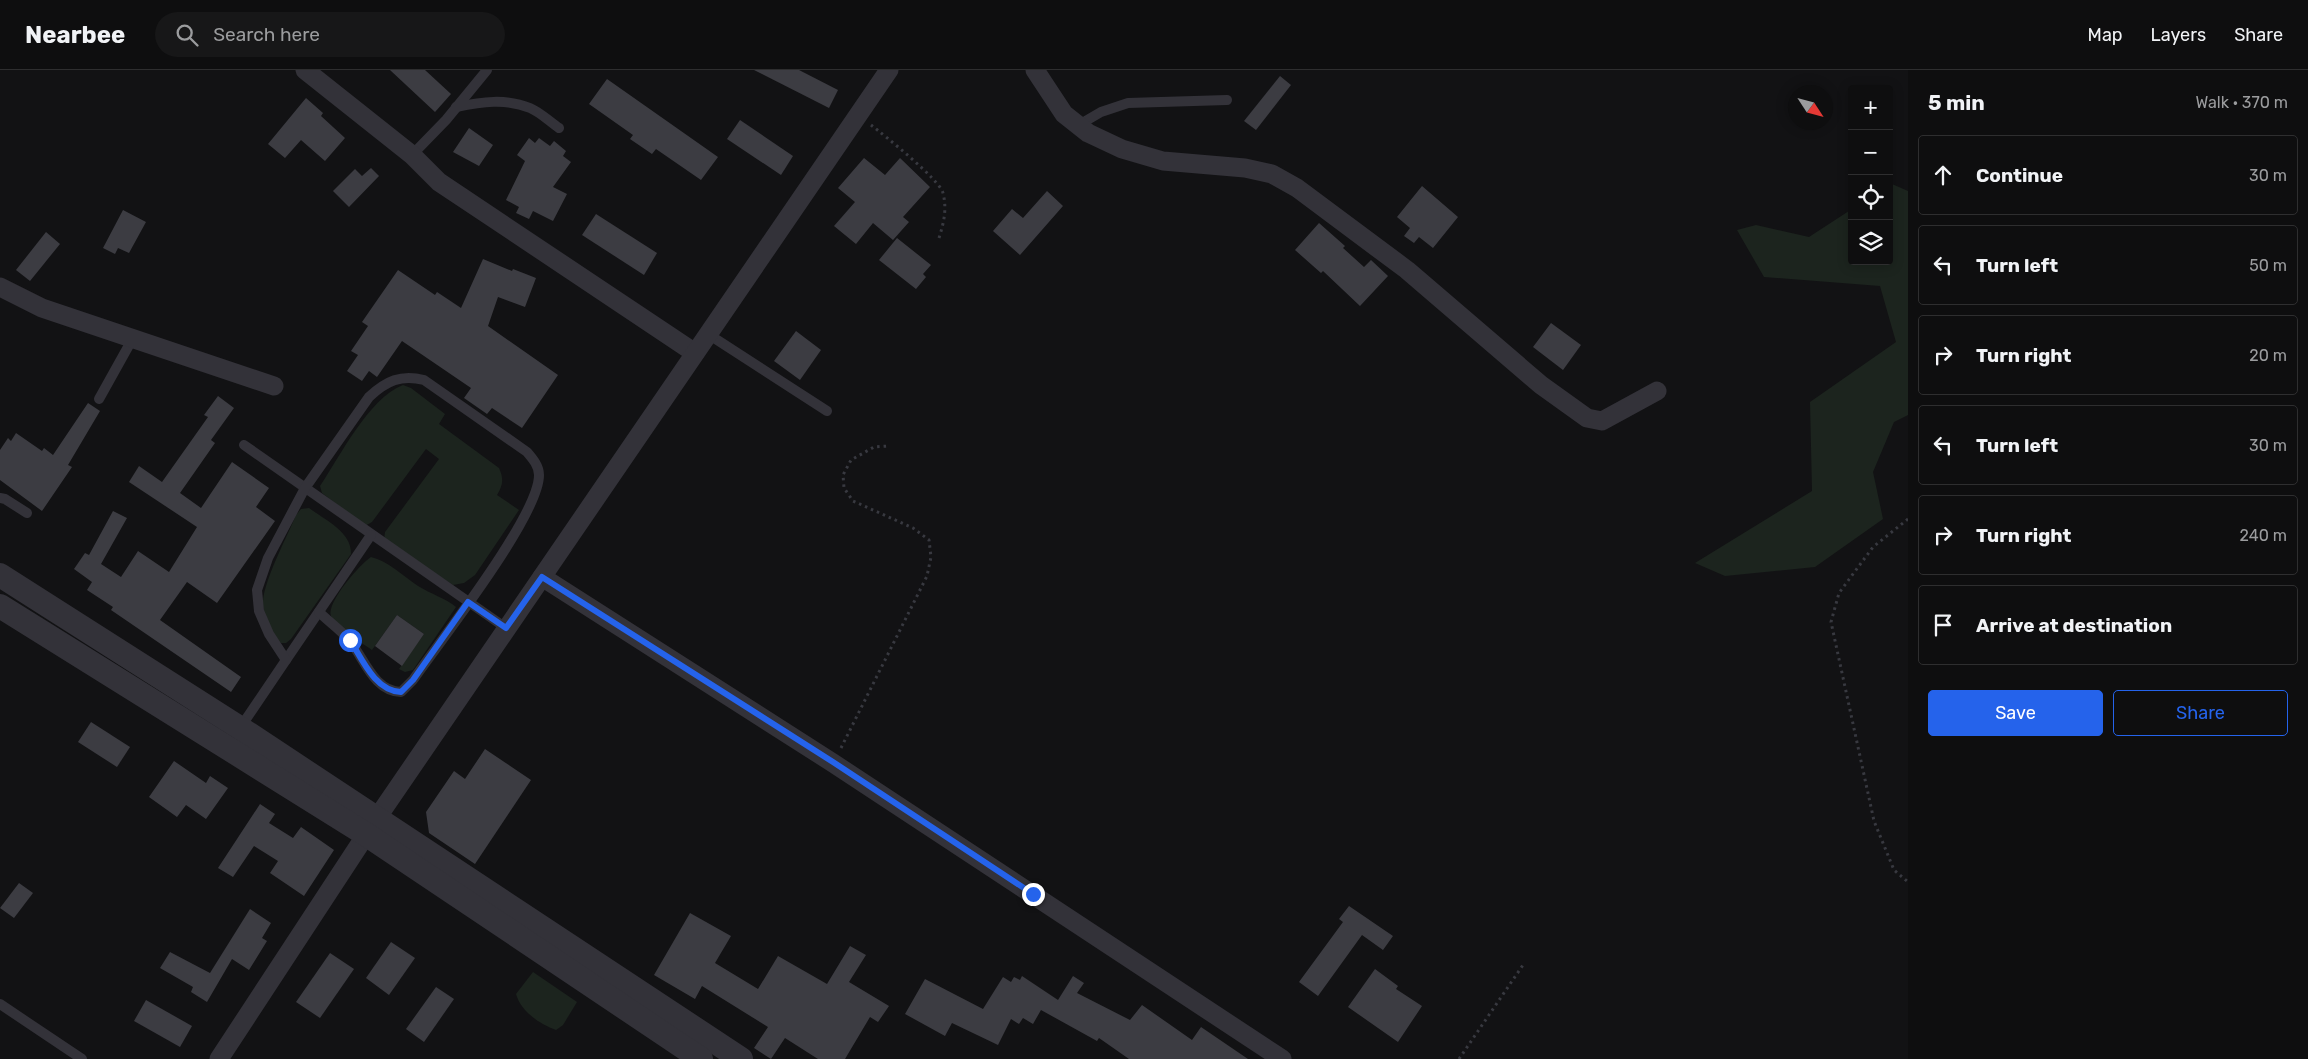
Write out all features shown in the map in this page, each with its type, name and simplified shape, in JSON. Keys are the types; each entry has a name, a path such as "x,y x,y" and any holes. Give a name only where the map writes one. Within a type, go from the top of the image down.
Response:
{"street":[{"path":"305,70 412,155 439,182 695,353"},
{"path":"219,1059 506,628 889,70"},
{"path":"1035,70 1064,114 1077,126 1122,149 1163,160 1245,168 1272,174 1298,188 1407,270 1541,385 1587,418 1602,421 1657,392"},
{"path":"0,287 42,308 274,386"},
{"path":"0,575 240,728 372,827 701,1059"},
{"path":"542,577 833,762 1282,1059"},
{"path":"1,608 372,827 741,1059"}],"lane":[{"path":"412,155 487,70"},
{"path":"1077,126 1101,112 1128,103 1227,100"},
{"path":"456,107 481,102 507,102 532,108 559,128"},
{"path":"708,334 828,412"},
{"path":"99,399 133,338"},
{"path":"286,660 269,634 259,611 258,590 268,558 305,488 369,397 383,384 410,376 424,380 527,452 536,462 539,474 537,490 512,537 413,680 401,692 385,688 373,677 350,640 319,612"},
{"path":"244,445 506,628"},
{"path":"0,498 5,498 27,513"},
{"path":"240,728 371,535"},
{"path":"0,1004 82,1059"}],"path":[{"path":"859,115 909,156 943,191 946,214 939,238"},
{"path":"833,762 927,576 931,557 929,540 914,528 853,501 844,488 843,475 851,460 874,447 888,446"},
{"path":"1908,519 1872,547 1839,593 1831,622 1874,822 1894,870 1908,882"},
{"path":"1459,1059 1523,965"}],"shaded area":[{"path":"1893,184 1908,191 1908,415 1894,422 1873,472 1883,519 1815,567 1725,576 1695,563 1812,491 1810,402 1896,342 1880,286 1764,277 1737,230 1756,225 1809,237 1848,212 1848,265 1893,265"},
{"path":"403,385 411,388 445,414 439,424 499,468 502,482 497,495 519,510 475,575 464,583 453,585 384,540 385,532 439,459 426,449 372,522 365,526 322,493 320,486 356,429 378,402 390,392"},
{"path":"309,508 330,522 342,533 350,546 351,554 291,639 286,643 281,643 271,629 266,617 263,601 272,569 296,515 301,509"},
{"path":"371,557 389,565 418,586 456,607 413,670 405,672 399,669 424,634 397,615 372,650 343,631 331,616 334,602 345,584 359,567"},
{"path":"533,972 577,1002 563,1025 556,1030 532,1016 518,1000 516,994"}],"building":[{"path":"390,70 425,70 451,94 435,112"},
{"path":"754,70 799,70 838,90 829,108"},
{"path":"1280,76 1291,85 1256,130 1244,121"},
{"path":"607,79 718,157 701,180 656,149 652,154 630,139 633,135 589,104"},
{"path":"306,98 323,113 321,116 345,138 325,161 301,140 285,158 268,144"},
{"path":"740,120 793,156 781,175 727,139"},
{"path":"469,128 493,145 479,166 453,152"},
{"path":"529,138 535,143 539,138 550,146 554,141 566,151 563,156 571,162 553,187 567,194 553,221 533,211 529,219 516,213 519,207 506,200 525,161 517,155"},
{"path":"864,158 885,175 900,158 930,187 903,217 909,222 893,240 873,223 856,244 834,226 855,202 838,188"},
{"path":"371,168 379,176 349,207 333,191 355,169 362,176"},
{"path":"1422,186 1458,217 1433,248 1419,237 1414,243 1404,236 1410,228 1397,217"},
{"path":"1047,191 1063,206 1020,255 993,231 1012,209 1023,218"},
{"path":"123,210 146,222 129,253 118,248 115,254 103,248"},
{"path":"596,214 657,253 644,275 582,235"},
{"path":"1319,223 1345,246 1343,248 1364,267 1371,260 1388,276 1360,306 1323,271 1321,273 1295,250"},
{"path":"46,232 60,244 30,281 16,270"},
{"path":"897,238 931,265 923,274 926,277 916,289 879,260"},
{"path":"483,259 512,271 513,269 536,278 525,307 498,297 488,326 558,375 522,428 492,408 487,414 464,398 471,388 402,341 377,377 369,371 362,381 347,371 358,355 351,351 368,326 362,322 398,270 435,295 437,292 461,308"},
{"path":"1551,323 1581,345 1563,370 1533,347"},
{"path":"796,331 821,350 800,380 774,361"},
{"path":"218,396 234,408 211,440 215,443 180,493 201,508 232,462 269,488 256,507 275,521 217,603 187,582 160,620 241,677 231,692 111,610 113,607 87,590 92,582 74,569 85,553 89,555 113,511 127,518 101,564 121,577 138,551 169,572 197,527 129,482 139,466 162,482 208,417 204,415"},
{"path":"88,403 100,411 68,465 72,467 42,511 0,480 0,450 8,438 11,441 16,433 42,451 44,448 53,455"},
{"path":"397,615 424,634 402,666 375,646"},
{"path":"91,722 130,747 117,767 78,742"},
{"path":"485,749 531,780 475,864 429,833 426,812 454,771 465,779"},
{"path":"174,761 206,783 210,776 228,788 206,819 186,805 177,817 149,797"},
{"path":"260,804 275,814 269,823 293,838 301,827 334,850 304,896 270,873 278,861 254,846 233,877 218,868"},
{"path":"19,883 33,893 14,918 0,908"},
{"path":"1349,906 1393,936 1383,950 1362,935 1318,996 1299,982 1343,922 1339,919"},
{"path":"250,909 271,923 262,938 267,941 249,970 232,959 207,1002 191,992 193,987 160,968 170,952 210,973"},
{"path":"690,913 731,936 715,963 758,989 778,956 827,984 850,946 866,955 849,982 889,1006 878,1022 870,1017 845,1059 818,1059 785,1038 771,1059 754,1048 768,1027 702,986 695,999 654,975"},
{"path":"391,942 415,958 389,995 366,978"},
{"path":"330,953 354,969 320,1018 296,1002"},
{"path":"1375,969 1398,986 1396,989 1422,1006 1398,1042 1348,1007"},
{"path":"1022,976 1058,1000 1073,976 1084,983 1077,993 1130,1020 1142,1005 1192,1040 1201,1027 1248,1059 1129,1059 1099,1038 1097,1041 1041,1010 1033,1024 1023,1018 1019,1024 1011,1019 998,1045 952,1023 945,1036 905,1014 925,979 983,1009 1003,977 1011,982 1014,977 1020,980"},
{"path":"436,987 454,999 424,1042 406,1029"},
{"path":"146,1000 192,1026 180,1047 134,1021"}],"route":[{"path":"350,640 373,677 385,688 401,692 413,680 468,602 506,628 542,577 833,762 1033,894"}]}
